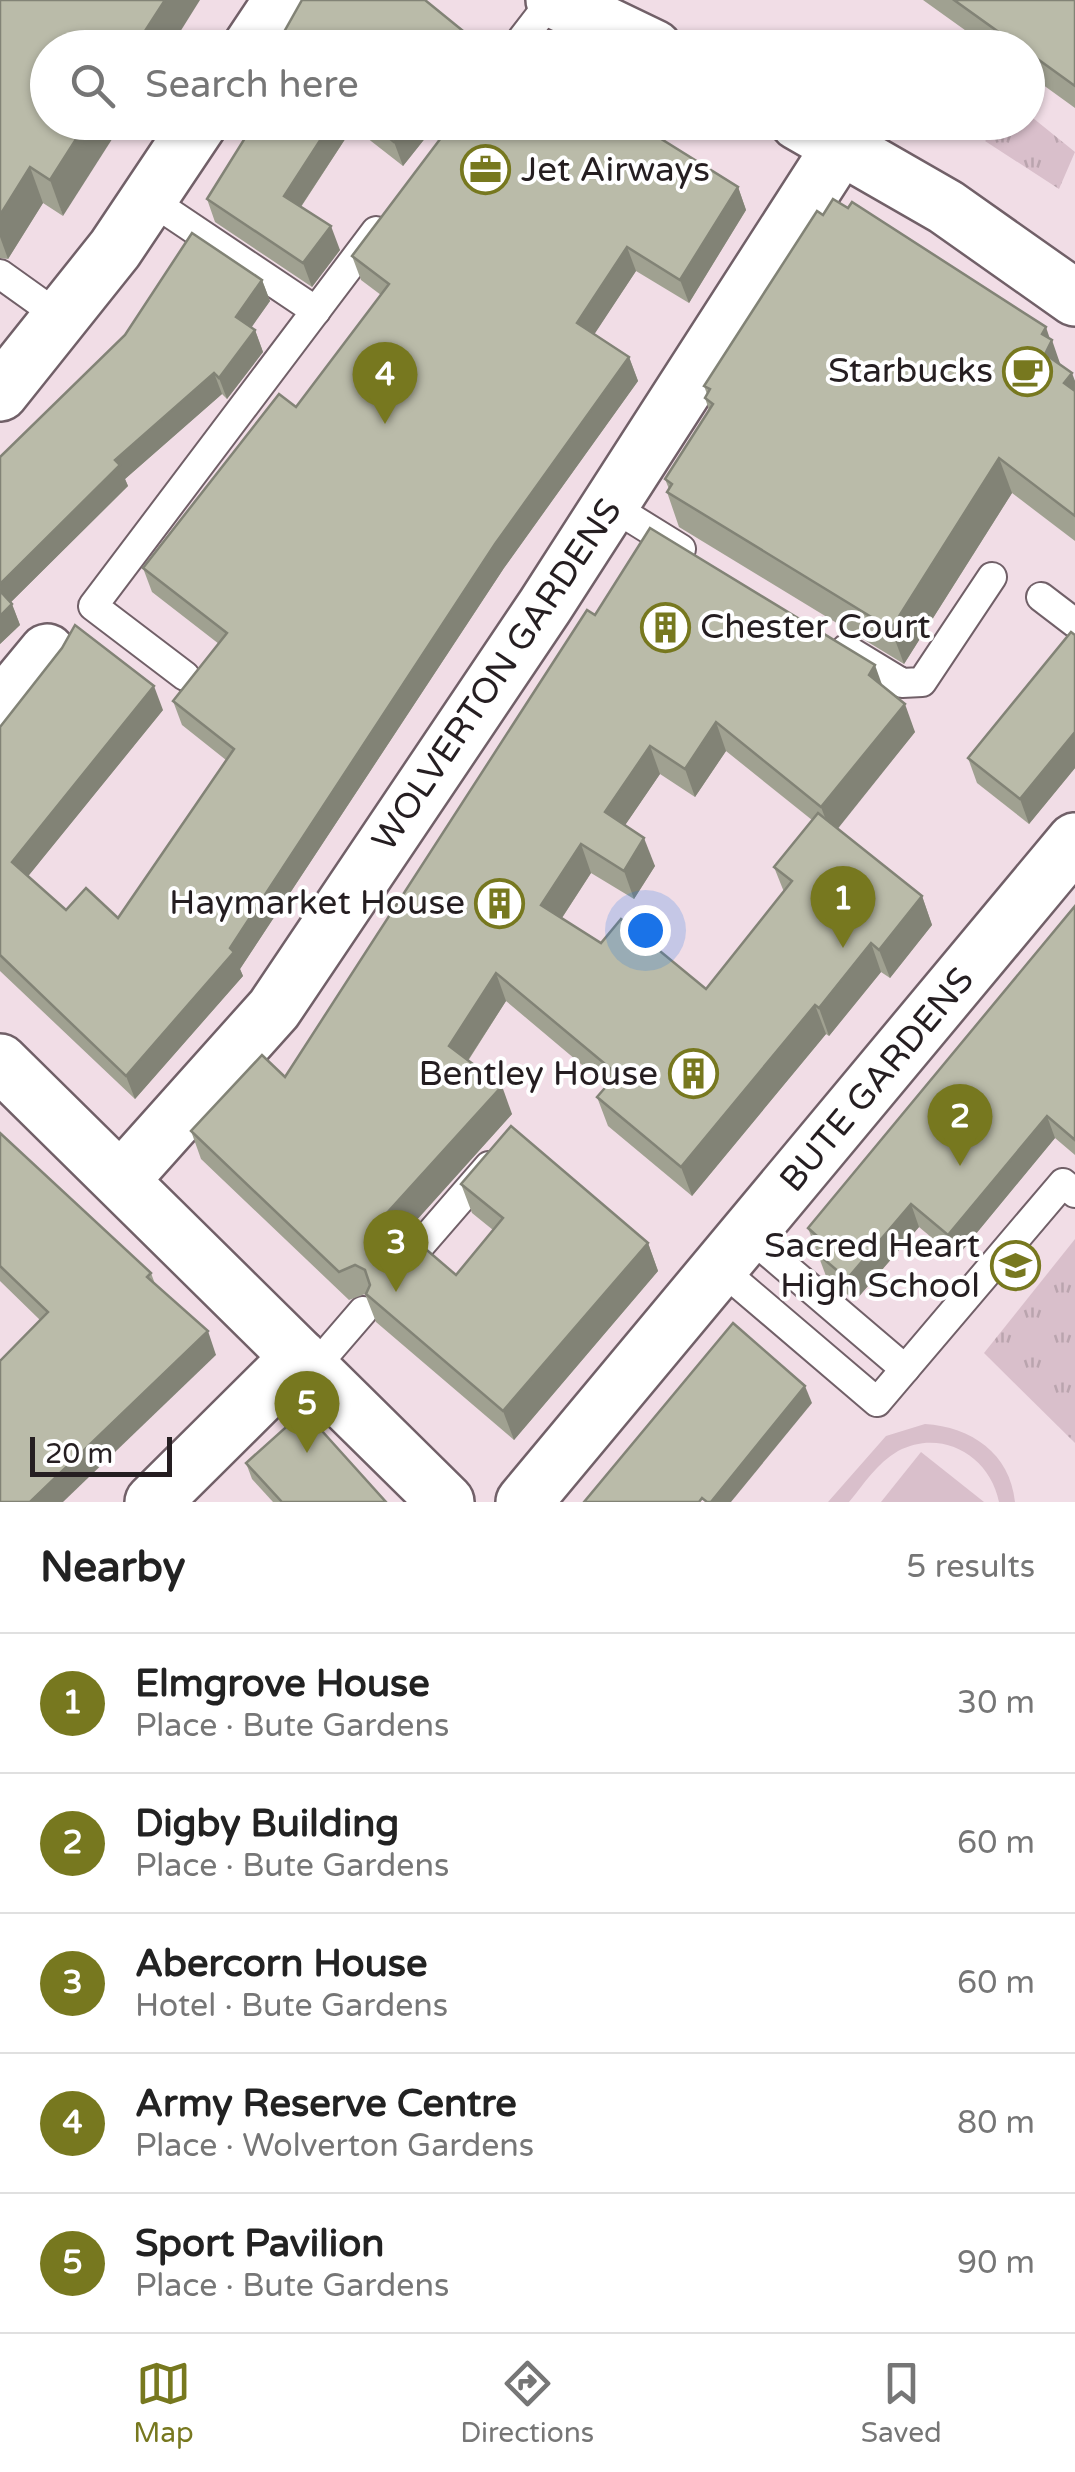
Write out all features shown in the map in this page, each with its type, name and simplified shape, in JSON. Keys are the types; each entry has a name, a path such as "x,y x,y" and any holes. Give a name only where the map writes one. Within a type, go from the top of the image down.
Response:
{"street":[{"path":"262,30 282,0"},
{"path":"553,0 616,30"},
{"path":"0,392 63,320 188,140"},
{"name":"WOLVERTON GARDENS","path":"121,1180 274,1009 610,505 816,140"},
{"path":"829,140 946,207 1075,298"},
{"path":"0,710 46,652"},
{"name":"BUTE GARDENS","path":"524,1502 1075,841"},
{"path":"2,1067 446,1502"},
{"path":"153,1502 306,1363"}],"lane":[{"path":"529,30 553,0"},
{"path":"149,199 316,312"},
{"path":"185,676 93,606 391,212"},
{"path":"0,274 63,320"},
{"path":"610,505 709,566"},
{"path":"824,636 912,686 922,682 992,577"},
{"path":"1041,597 1075,623"},
{"path":"411,1256 507,1145"},
{"path":"734,1252 877,1402 1064,1183 1075,1193"},
{"path":"734,1252 905,1370"},
{"path":"306,1363 363,1311"}],"green space":[{"path":"1045,128 1075,152 1059,189 985,141 1045,140"},
{"path":"1075,1239 1075,1443 984,1353"},
{"path":"925,1424 958,1431 985,1446 1005,1470 1015,1502 999,1502 994,1485 974,1459 961,1450 931,1443 914,1445 890,1456 849,1502 828,1502 886,1436"},
{"path":"921,1452 984,1502 881,1502"}],"building":[{"path":"0,0 165,0 146,30 30,30 30,140 76,140 50,180 30,167 0,215"},
{"path":"302,0 425,0 462,30 285,30"},
{"path":"954,0 1075,0 1075,86 1045,64 1045,30 996,30"},
{"path":"244,140 320,140 284,196 331,226 303,263 207,199"},
{"path":"439,140 663,140 738,187 680,280 627,247 577,323 629,357 495,544 230,948 234,952 126,1076 0,955 0,727 62,648 75,625 154,686 12,862 66,910 86,888 118,918 234,749 173,701 227,633 143,568 279,394 296,407 389,284 352,256"},
{"path":"833,199 848,208 852,202 1046,327 1042,334 1052,340 1045,354 1072,373 1064,383 1075,391 1075,516 999,458 891,629 667,492 672,484 665,479 713,404 705,398 710,389 704,386 817,211 823,215"},
{"path":"192,233 262,280 236,317 255,330 219,378 214,373 115,460 120,465 0,584 0,457 125,335"},
{"path":"650,528 875,665 869,675 905,704 821,807 716,722 685,769 650,746 605,812 644,838 624,871 581,844 541,905 601,943 621,919 706,989 792,881 774,867 818,813 922,896 879,950 871,943 819,1008 815,1005 681,1167 597,1097 617,1074 496,973 449,1046 502,1086 386,1214 385,1234 398,1245 414,1239 456,1275 503,1218 461,1184 511,1126 648,1243 503,1411 366,1294 370,1285 365,1270 355,1265 339,1272 191,1131 262,1055 285,1077 587,610 595,615"},
{"path":"0,591 12,604 0,616"},
{"path":"1071,632 1075,635 1075,732 1020,799 968,758"},
{"path":"1075,906 1075,1140 1047,1116 948,1235 911,1204 847,1279 818,1254 826,1244 808,1228"},
{"path":"0,1133 208,1331 30,1502 0,1502 0,1361 48,1312 0,1266"},
{"path":"733,1323 805,1386 711,1502 702,1498 699,1502 584,1502"},
{"path":"304,1411 386,1502 282,1502 246,1463"}],"place":[{"name":"Jet Airways","path":"486,170"},
{"name":"Starbucks","path":"1028,371"},
{"name":"Army Reserve Centre","path":"385,424"},
{"name":"Chester Court","path":"665,627"},
{"name":"Haymarket House","path":"500,903"},
{"name":"Elmgrove House","path":"843,948"},
{"name":"Bentley House","path":"693,1074"},
{"name":"Digby Building","path":"960,1166"},
{"name":"Sacred Heart High School","path":"1015,1266"},
{"name":"Abercorn House","path":"396,1292"},
{"name":"Sport Pavilion","path":"307,1453"}]}
